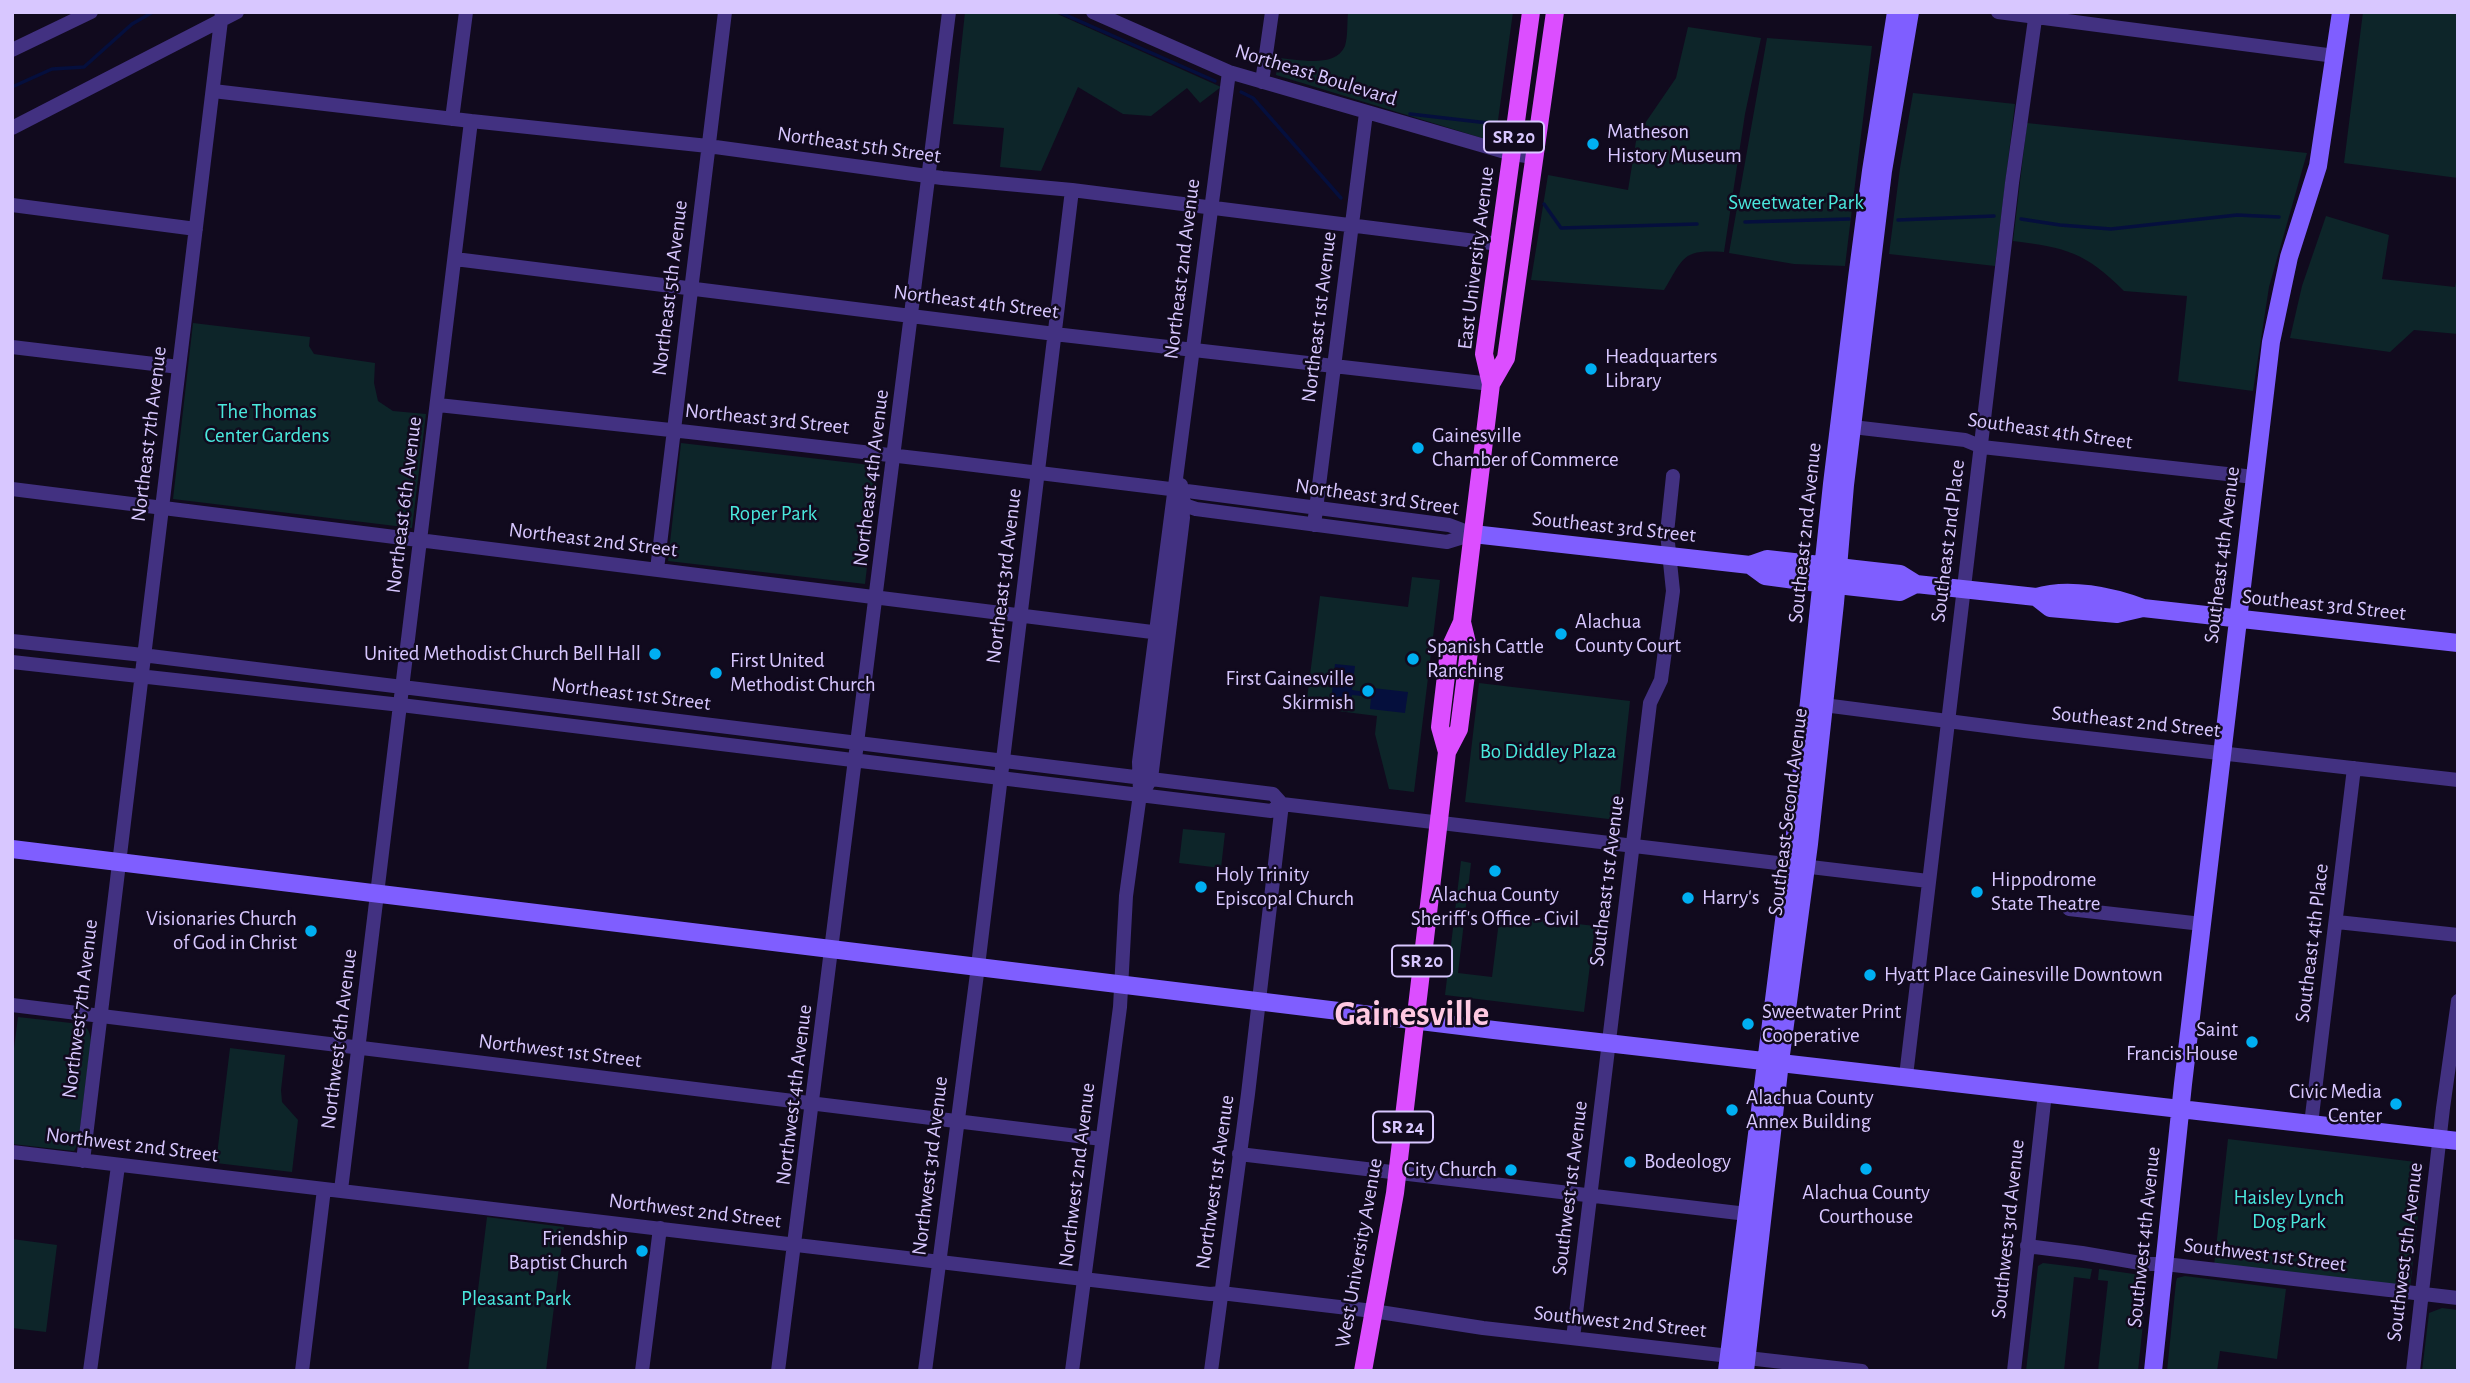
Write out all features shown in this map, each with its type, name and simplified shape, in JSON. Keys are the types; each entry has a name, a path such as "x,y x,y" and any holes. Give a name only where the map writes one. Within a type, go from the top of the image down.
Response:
{"main road":[{"name":"East University Avenue","path":"1492,384 1484,354 1531,12"},
{"name":"East University Avenue","path":"1416,1019 1447,752 1459,729 1469,651 1462,622 1492,384 1506,358 1555,12"},
{"name":"West University Avenue","path":"1363,1371 1397,1174 1416,1019"}],"street":[{"path":"12,50 92,12"},
{"path":"12,128 222,17 237,12"},
{"path":"452,119 466,12"},
{"name":"Northeast 5th Avenue","path":"657,569 725,12"},
{"name":"Northeast 4th Avenue","path":"834,949 949,12"},
{"name":"Northeast Boulevard","path":"1093,12 1228,72 1512,154 1534,157"},
{"path":"1262,82 1272,12"},
{"name":"Southeast 2nd Avenue","path":"1817,705 1838,484 1860,307 1871,171 1896,12"},
{"name":"Southeast 2nd Avenue","path":"1860,307 1910,12"},
{"path":"1998,12 2035,14 2336,56"},
{"name":"Southeast 4th Avenue","path":"2180,1108 2271,342 2280,293 2318,166 2341,12"},
{"name":"Southeast 2nd Place","path":"1906,1076 2012,183 2035,14"},
{"name":"Northeast 7th Avenue","path":"120,862 140,676 222,17"},
{"name":"Northeast 2nd Avenue","path":"1121,983 1126,896 1140,794 1145,779 1179,494 1176,473 1228,72"},
{"name":"Northeast 5th Street","path":"213,91 708,146 929,176 1072,190 1499,244"},
{"name":"Northeast 1st Avenue","path":"1314,525 1366,113"},
{"name":"Northeast 6th Avenue","path":"377,893 471,121"},
{"name":"Northeast 3rd Avenue","path":"978,966 1072,190"},
{"path":"12,205 196,229"},
{"name":"Northeast 4th Street","path":"455,259 1492,384"},
{"path":"12,347 179,368"},
{"name":"Northeast 3rd Street","path":"438,405 1037,471 1179,494 1449,525 1473,534"},
{"name":"Southeast 4th Street","path":"1846,426 1965,440 1982,447 2254,477"},
{"name":"Southeast 1st Avenue","path":"1608,1043 1650,703 1661,680 1673,591 1667,533 1673,476"},
{"name":"Northeast 2nd Street","path":"12,489 1162,633"},
{"name":"Northeast 3rd Street","path":"1179,494 1196,509 1447,542 1473,534"},
{"name":"Southeast 3rd Street","path":"1473,534 1750,565 1767,559 1830,575 1900,574 1916,584 2036,597 2050,608 2117,614 2143,608 2458,643"},
{"name":"Northeast 1st Street","path":"12,641 1273,794 1283,804"},
{"path":"32,664 34,643"},
{"name":"Northeast 1st Street","path":"12,662 401,705 1271,811 1283,804 1928,881"},
{"path":"278,692 280,673"},
{"path":"546,723 548,705"},
{"name":"Southeast 2nd Street","path":"1817,705 2458,780"},
{"name":"Southeast Second Avenue","path":"1798,866 1817,705"},
{"path":"732,746 734,728"},
{"name":"Southeast 4th Place","path":"2311,1124 2354,768"},
{"path":"1259,999 1283,804"},
{"path":"12,849 1608,1043 2458,1141"},
{"name":"Northwest 7th Avenue","path":"83,1161 120,862"},
{"path":"1737,1363 1798,866"},
{"name":"Northwest 6th Avenue","path":"341,1191 377,893"},
{"path":"2069,909 2202,924"},
{"path":"2337,922 2458,935"},
{"name":"Northwest 4th Avenue","path":"778,1371 834,949"},
{"name":"Northwest 3rd Avenue","path":"925,1371 978,966"},
{"name":"Northwest 2nd Avenue","path":"1072,1371 1086,1280 1121,983"},
{"name":"Northwest 1st Avenue","path":"1211,1371 1259,999"},
{"name":"Southwest 5th Avenue","path":"2413,1371 2420,1294 2458,1001"},
{"name":"Northwest 1st Street","path":"12,1005 1102,1139"},
{"name":"Southwest 1st Avenue","path":"1573,1338 1608,1043"},
{"path":"1737,1363 1747,1214 1773,1061"},
{"name":"Southwest 3rd Avenue","path":"2014,1371 2045,1093"},
{"name":"Southwest 4th Avenue","path":"2153,1371 2180,1108"},
{"name":"Northwest 2nd Street","path":"12,1152 1086,1280 1373,1311"},
{"path":"1239,1154 1747,1214"},
{"path":"90,1371 117,1166"},
{"path":"302,1371 324,1189"},
{"path":"642,1371 660,1228"},
{"name":"Southwest 1st Street","path":"2027,1246 2146,1264 2458,1298"},
{"name":"Southwest 2nd Street","path":"1373,1311 1737,1363 1862,1371"}],"green space":[{"path":"965,12 1053,12 1221,87 1200,103 1187,88 1151,116 1123,114 1078,87 1041,171 1000,167 1004,128 953,124"},
{"path":"1348,12 1513,12 1495,142 1276,75 1278,58 1315,61 1333,58 1340,53 1346,42"},
{"path":"2363,12 2458,12 2458,178 2344,163"},
{"path":"1688,27 1761,38 1745,114 1724,252 1692,254 1681,263 1664,290 1531,280 1548,175 1628,190 1637,135 1676,78"},
{"name":"Sweetwater Park","path":"1767,38 1872,46 1845,266 1794,264 1729,253"},
{"path":"1913,93 2015,104 1995,266 1889,254"},
{"path":"2027,123 2307,153 2269,287 2253,391 2178,381 2187,296 2124,291 2098,268 2074,254 2048,246 2013,241"},
{"path":"2326,216 2389,235 2382,279 2455,287 2458,272 2458,334 2414,330 2390,352 2290,338 2302,286"},
{"name":"The Thomas Center Gardens","path":"193,323 310,337 309,346 314,354 375,363 374,383 378,401 393,411 426,414 412,528 173,499"},
{"name":"Roper Park","path":"681,443 879,466 865,584 668,561"},
{"path":"1412,577 1440,580 1414,792 1389,789 1375,734 1377,716 1306,707 1320,596 1408,607"},
{"name":"Bo Diddley Plaza","path":"1479,683 1630,701 1617,820 1465,802"},
{"path":"1183,829 1225,833 1221,868 1179,863"},
{"path":"1461,861 1471,863 1458,973 1492,977 1499,921 1508,922 1509,916 1595,926 1584,1012 1445,995"},
{"path":"18,1017 80,1024 88,1031 91,1042 78,1144 74,1151 12,1144 12,1064"},
{"path":"230,1048 285,1055 282,1102 298,1120 292,1172 216,1163"},
{"name":"Haisley Lynch Dog Park","path":"2228,1139 2424,1163 2410,1288 2214,1266"},
{"name":"Pleasant Park","path":"487,1217 564,1227 546,1371 468,1371"},
{"path":"12,1239 57,1245 46,1332 12,1328"},
{"path":"2043,1263 2092,1269 2090,1279 2074,1277 2064,1371 2026,1371 2038,1266"},
{"path":"2099,1269 2148,1276 2138,1371 2098,1371 2108,1281 2098,1280"},
{"path":"2185,1276 2286,1289 2277,1359 2220,1351 2217,1371 2167,1371 2176,1282 2177,1278"},
{"path":"2442,1308 2458,1310 2458,1371 2422,1371 2429,1313"}],"shaded area":[{"path":"1335,664 1355,666 1352,690 1372,693 1373,688 1408,692 1405,713 1370,709 1371,697 1352,695 1350,705 1331,702"}],"waterway":[{"path":"12,87 52,69 84,67 132,24 153,12"},
{"path":"1059,12 1215,81"},
{"path":"1241,92 1253,98 1341,198"},
{"path":"1410,114 1488,123"},
{"path":"1544,204 1561,228 1697,224"},
{"path":"2021,219 2111,229 2237,215 2279,217"},
{"path":"1898,220 1994,216"},
{"path":"1745,222 1849,219"}],"place":[{"name":"Matheson History Museum","path":"1593,144"},
{"name":"Headquarters Library","path":"1591,369"},
{"name":"Gainesville Chamber of Commerce","path":"1418,448"},
{"name":"Alachua County Court","path":"1561,634"},
{"name":"United Methodist Church Bell Hall","path":"655,654"},
{"name":"Spanish Cattle Ranching","path":"1413,659"},
{"name":"First United Methodist Church","path":"716,673"},
{"name":"First Gainesville Skirmish","path":"1368,691"},
{"name":"Alachua County Sheriff's Office - Civil","path":"1495,871"},
{"name":"Holy Trinity Episcopal Church","path":"1201,887"},
{"name":"Hippodrome State Theatre","path":"1977,892"},
{"name":"Harry's","path":"1688,898"},
{"name":"Visionaries Church of God in Christ","path":"311,931"},
{"name":"Hyatt Place Gainesville Downtown","path":"1870,975"},
{"name":"Sweetwater Print Cooperative","path":"1748,1024"},
{"name":"Saint Francis House","path":"2252,1042"},
{"name":"Civic Media Center","path":"2396,1104"},
{"name":"Alachua County Annex Building","path":"1732,1110"},
{"name":"Bodeology","path":"1630,1162"},
{"name":"Alachua County Courthouse","path":"1866,1169"},
{"name":"City Church","path":"1511,1170"},
{"name":"Friendship Baptist Church","path":"642,1251"}],"district":[{"name":"Gainesville","path":"1412,1014"}]}
